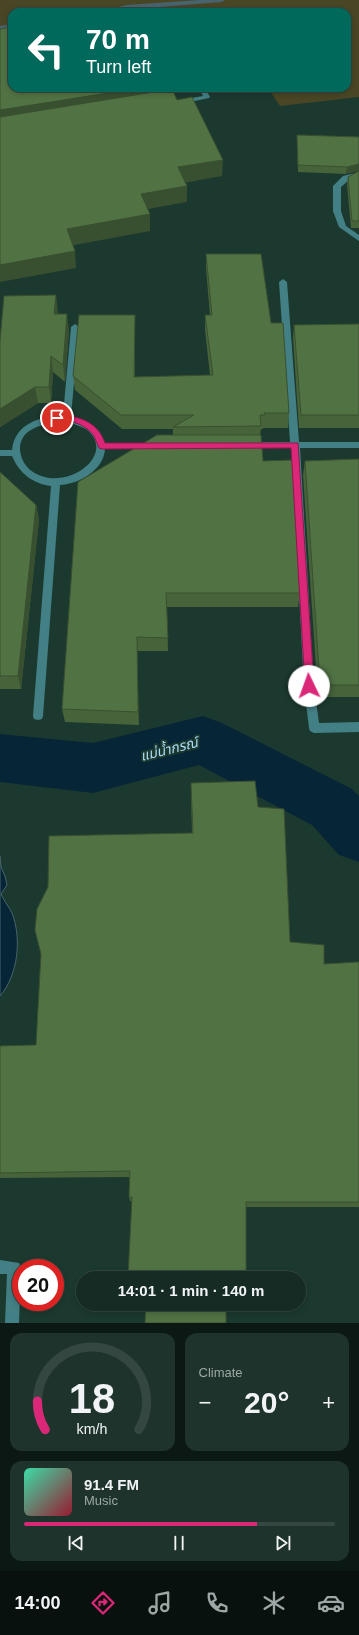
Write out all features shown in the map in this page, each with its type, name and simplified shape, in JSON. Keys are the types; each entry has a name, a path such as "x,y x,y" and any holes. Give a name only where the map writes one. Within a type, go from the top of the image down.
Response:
{"lane":[{"path":"169,104 207,97 204,92"},
{"path":"359,174 346,178 337,186 337,211 343,227 359,240"},
{"path":"283,282 295,445 309,686 314,728 359,726"},
{"path":"67,418 75,328"},
{"path":"67,418 81,421 92,428 98,435 102,446 99,459 91,469 79,477 56,482 36,478 24,471 18,464 15,453 17,442 23,432 33,424 47,419 67,418"},
{"path":"236,445 359,445"},
{"path":"102,446 165,446"},
{"path":"0,453 15,453"},
{"path":"38,716 56,482"},
{"path":"0,1267 14,1268 12,1323"}],"shaded area":[{"path":"0,0 359,0 359,97 280,106 271,92 351,92 351,8 8,8 8,37 0,39"}],"water":[{"path":"0,856 1,867 7,885 1,894 12,913 17,934 17,945 11,978 0,996"}],"building":[{"path":"8,28 8,92 115,92 0,110 0,29"},
{"path":"154,92 173,92 177,100 192,97 223,160 178,167 187,186 141,194 150,214 67,229 75,251 0,265 0,117"},
{"path":"297,135 359,137 359,164 347,167 298,165"},
{"path":"359,171 359,221 352,221 348,177"},
{"path":"206,254 261,254 271,323 283,323 289,413 264,413 265,415 260,415 261,426 173,427 194,415 121,415 73,376 79,315 135,315 134,377 213,375 205,315 212,315"},
{"path":"56,295 54,314 67,314 63,365 51,356 49,387 35,387 0,409 0,341 4,296"},
{"path":"359,324 359,415 301,415 294,325"},
{"path":"157,435 261,435 263,461 293,460 300,593 166,593 168,638 137,637 138,712 62,709 78,482"},
{"path":"359,459 359,685 320,685 305,461"},
{"path":"0,472 36,505 18,676 0,676"},
{"path":"255,781 258,807 284,809 290,942 324,945 324,964 359,962 359,1202 246,1202 246,1271 128,1271 132,1197 129,1197 130,1171 0,1173 0,1046 36,1045 41,954 35,930 37,909 48,887 49,836 193,833 191,783"},
{"path":"146,1311 226,1311 226,1323 145,1323"}],"waterway":[{"path":"121,8 222,0"},
{"path":"0,28 8,27"},
{"name":"แม่น้ำกรณ์","path":"0,758 93,768 203,740 332,807 359,836"}],"route":[{"path":"57,418 67,418 81,421 92,428 98,435 102,446 295,445 309,686"}]}
